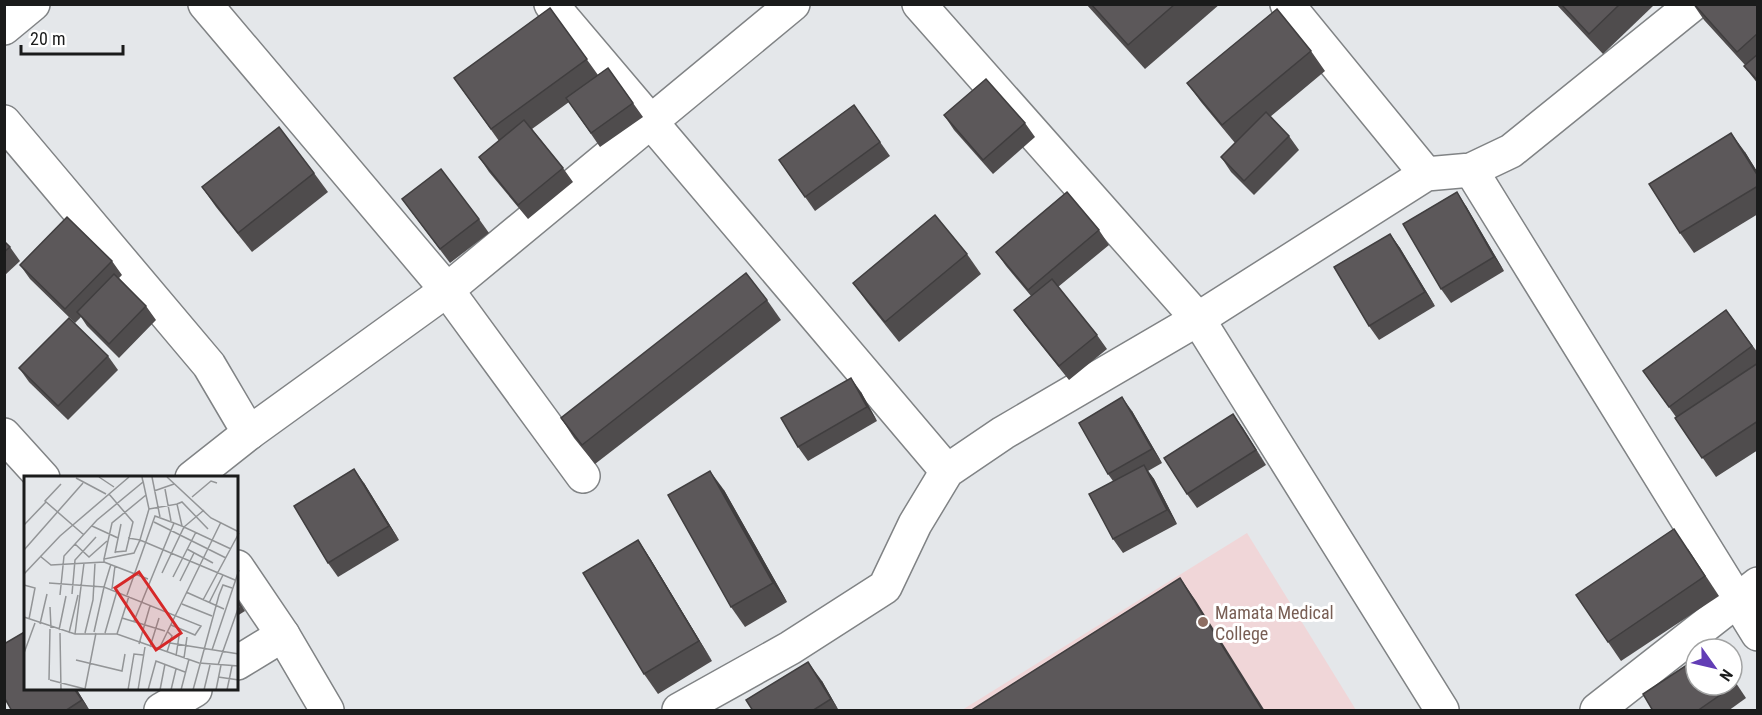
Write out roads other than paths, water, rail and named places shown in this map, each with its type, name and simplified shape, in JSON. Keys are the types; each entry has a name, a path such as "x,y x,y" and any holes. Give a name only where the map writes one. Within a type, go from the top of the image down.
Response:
{"street":[{"path":"4,28 33,4"},
{"path":"205,4 447,290 583,476"},
{"path":"551,4 946,471"},
{"path":"195,476 249,433 447,290 794,4"},
{"path":"919,4 1198,319 1442,711"},
{"path":"1287,4 1426,174"},
{"path":"679,711 790,648 885,587 915,524 946,471 1003,433 1198,319 1426,174 1471,170 1511,151 1685,7"},
{"path":"4,122 209,365 249,433"},
{"path":"1471,170 1746,591 1758,634"},
{"path":"4,435 41,476"},
{"path":"238,568 283,635 327,711"},
{"path":"1598,711 1746,591"},
{"path":"238,662 283,635"},
{"path":"161,711 193,691"}],"place":[{"name":"Mamata Medical College","path":"1203,622"}]}
